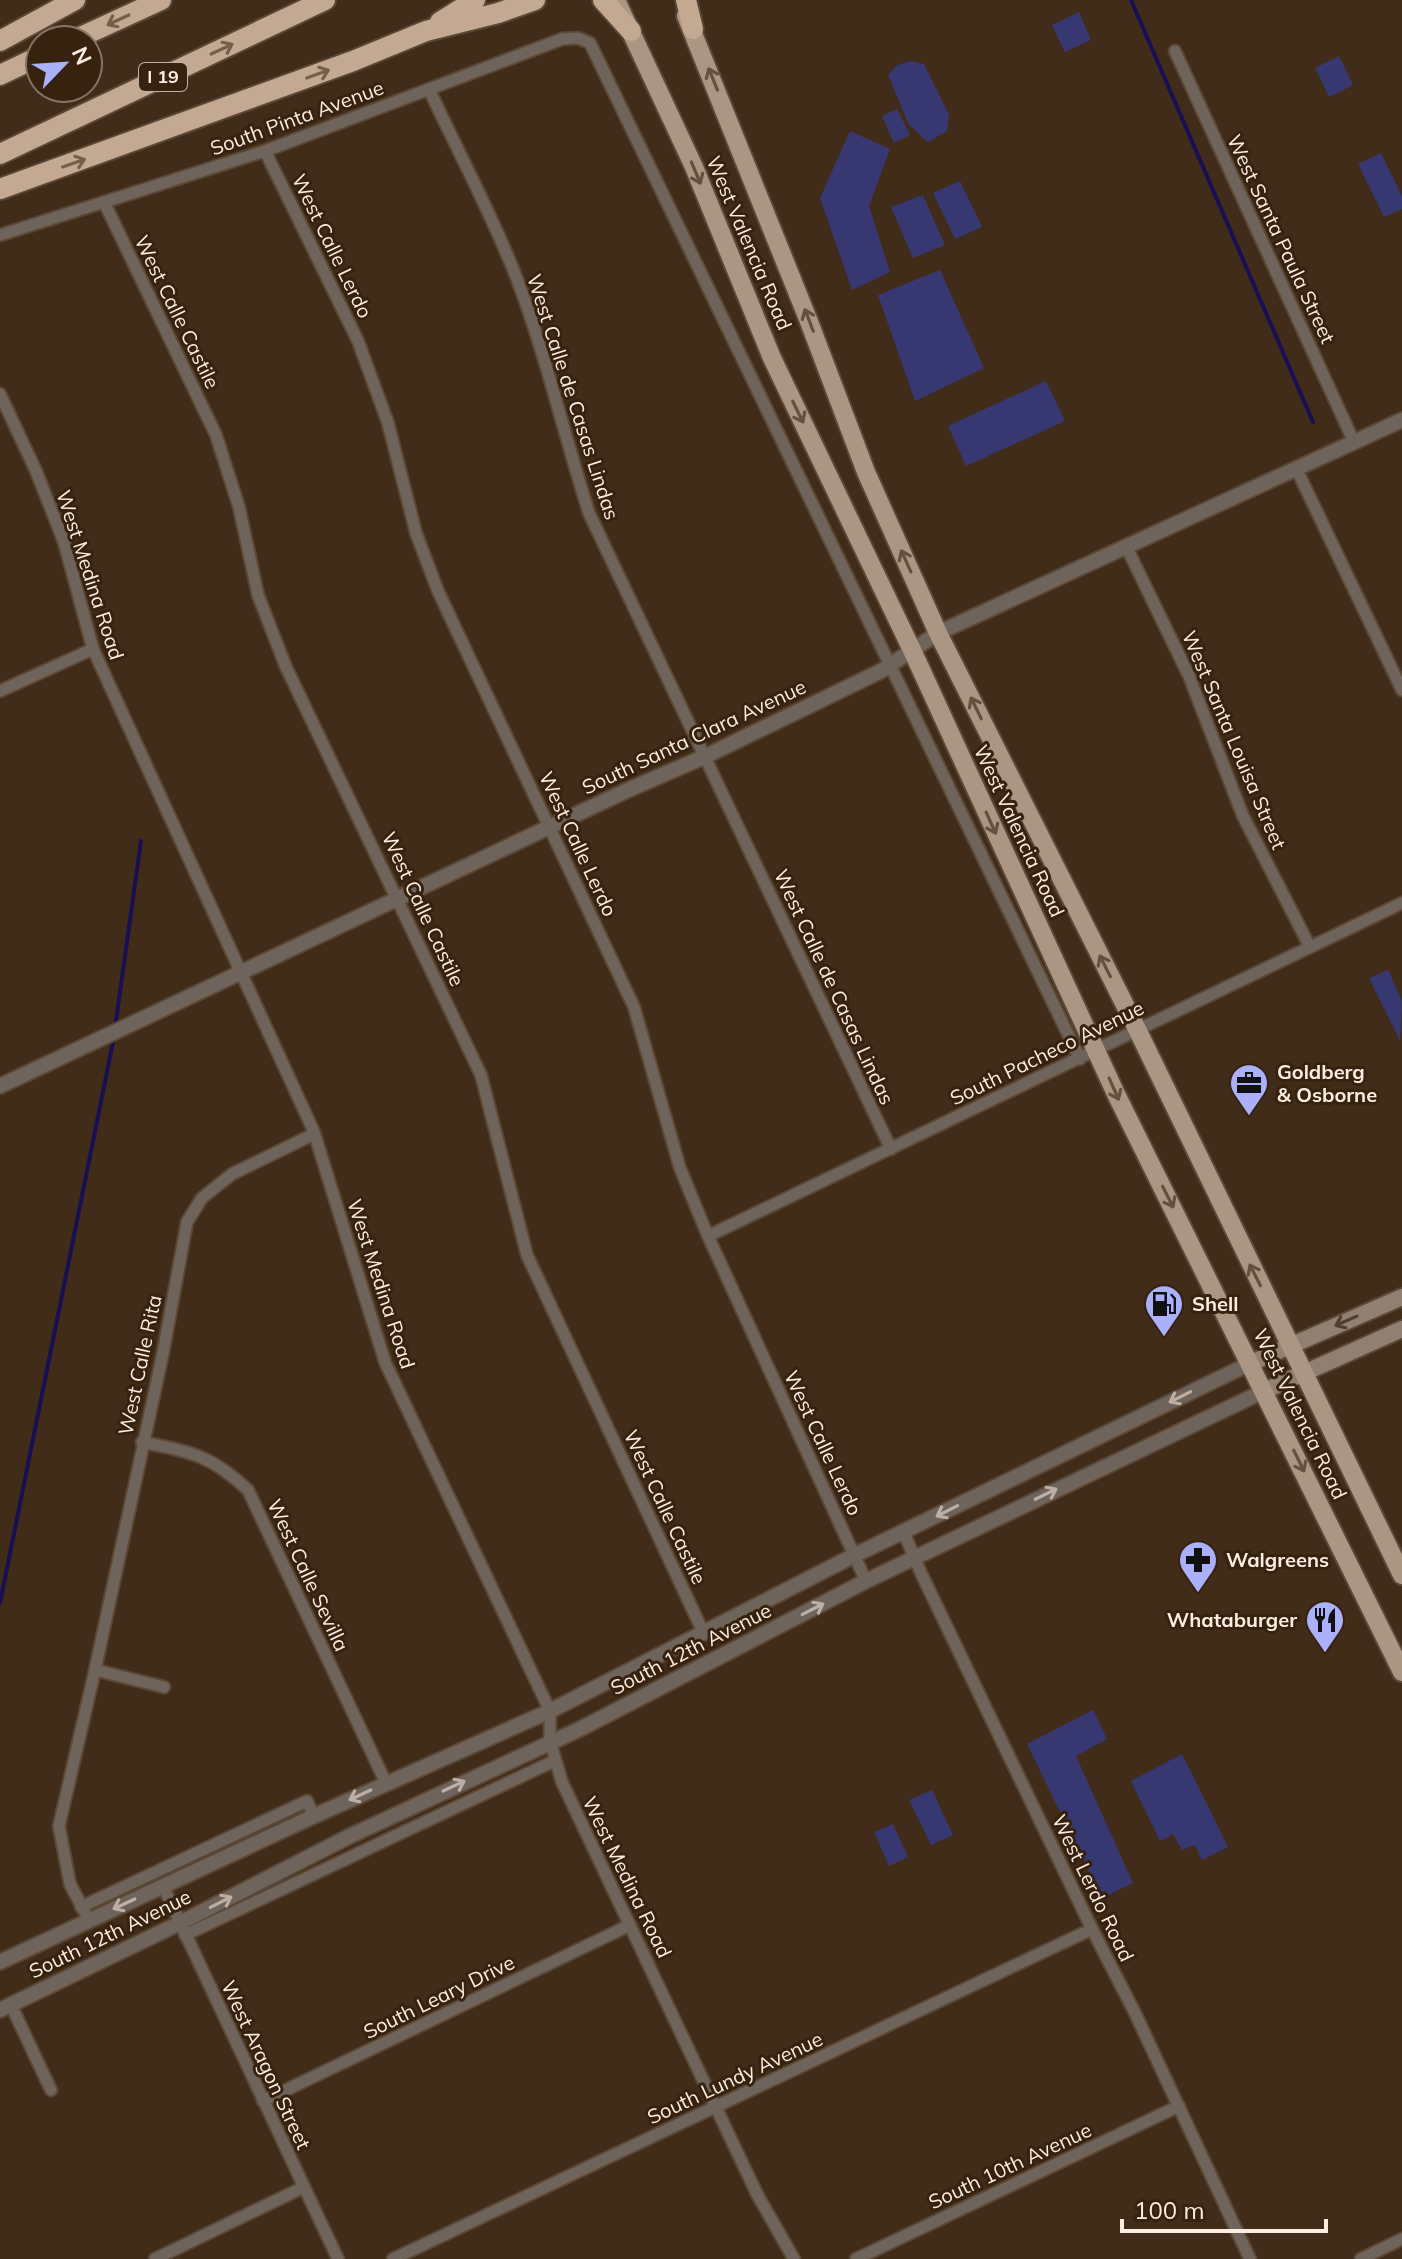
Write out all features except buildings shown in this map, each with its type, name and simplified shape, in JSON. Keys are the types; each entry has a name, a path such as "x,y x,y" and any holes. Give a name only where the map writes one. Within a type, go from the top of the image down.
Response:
{"highway":[{"path":"0,41 75,0"},
{"path":"104,26 161,0"},
{"name":"I 19","path":"0,154 325,0"},
{"path":"426,31 475,0"},
{"path":"0,189 426,31 535,0"},
{"path":"603,0 631,31"},
{"path":"686,0 693,29"},
{"path":"0,75 24,64"}],"main road":[{"name":"West Valencia Road","path":"616,0 694,167 772,358 912,650 1116,1094 1402,1672"},
{"name":"West Valencia Road","path":"679,0 808,319 866,472 938,633 1137,1029 1402,1575"},
{"name":"South 12th Avenue","path":"1251,1363 1402,1297"},
{"name":"South 12th Avenue","path":"1264,1391 1402,1329"}],"street":[{"name":"South Pinta Avenue","path":"0,235 265,151 562,39 578,38 590,43 889,666"},
{"name":"West Santa Paula Street","path":"1175,51 1354,442"},
{"name":"West Calle de Casas Lindas","path":"429,89 516,276 542,350 589,513 891,1149"},
{"name":"West Calle Lerdo","path":"265,151 358,341 388,423 416,533 438,591 634,1007 680,1168 866,1581"},
{"name":"West Calle Castile","path":"104,202 216,435 239,507 258,595 286,667 481,1075 527,1255 704,1634"},
{"name":"West Medina Road","path":"0,394 36,471 64,542 93,649 314,1134 385,1362 550,1711 554,1761 757,2194 794,2259"},
{"name":"South Santa Clara Avenue","path":"0,1086 706,756 889,666 938,633 1402,420"},
{"path":"1296,468 1402,690"},
{"name":"West Santa Louisa Street","path":"1126,546 1189,676 1243,816 1310,947"},
{"path":"0,691 93,649"},
{"path":"889,666 1080,1059"},
{"name":"South Pacheco Avenue","path":"708,1236 1402,903"},
{"name":"West Calle Rita","path":"89,1920 70,1884 59,1826 163,1353 187,1222 202,1198 232,1174 314,1134"},
{"name":"South 12th Avenue","path":"0,1962 386,1783 550,1711 855,1555 1251,1363"},
{"name":"South 12th Avenue","path":"182,1929 350,1836 582,1728 866,1581 1264,1391"},
{"name":"West Calle Sevilla","path":"142,1442 195,1453 228,1471 248,1490 386,1783"},
{"name":"West Lerdo Road","path":"904,1533 1250,2259"},
{"path":"95,1670 164,1687"},
{"name":"South 12th Avenue","path":"5,2007 554,1761"},
{"name":"South 12th Avenue","path":"81,1907 307,1801 314,1816"},
{"name":"West Aragon Street","path":"163,1886 338,2259"},
{"name":"South Leary Drive","path":"263,2101 630,1925"},
{"name":"South Lundy Avenue","path":"393,2259 1092,1929"},
{"path":"5,2007 51,2090"},
{"name":"South 10th Avenue","path":"856,2259 1179,2106"},
{"path":"155,2259 304,2187"},
{"path":"1361,2259 1402,2239"}],"shaded area":[{"path":"1079,12 1091,40 1065,52 1052,25"},
{"path":"1339,56 1353,85 1329,97 1315,68"},
{"path":"911,61 924,64 949,115 947,131 928,142 909,125 888,75 897,65"},
{"path":"897,109 910,135 894,143 882,116"},
{"path":"850,131 890,149 869,206 890,272 852,290 820,198"},
{"path":"1381,153 1402,196 1402,209 1384,217 1358,164"},
{"path":"960,181 982,227 955,239 933,193"},
{"path":"923,195 945,245 913,258 891,207"},
{"path":"940,270 984,368 915,401 878,295"},
{"path":"1046,381 1065,421 966,466 948,426"},
{"path":"1388,970 1402,1001 1400,1041 1369,978"},
{"path":"1093,1710 1107,1739 1076,1756 1133,1883 1102,1898 1027,1744"},
{"path":"1182,1754 1228,1847 1202,1860 1195,1845 1182,1850 1173,1834 1160,1841 1131,1781"},
{"path":"932,1790 953,1835 931,1845 909,1800"},
{"path":"893,1824 908,1857 889,1866 874,1832"}],"waterway":[{"path":"1131,0 1313,422"},
{"path":"115,1028 141,841"},
{"path":"0,1603 114,1037"}],"place":[{"name":"Goldberg & Osborne","path":"1249,1117"},
{"name":"Shell","path":"1164,1338"},
{"name":"Walgreens","path":"1198,1594"},
{"name":"Whataburger","path":"1325,1654"}]}
